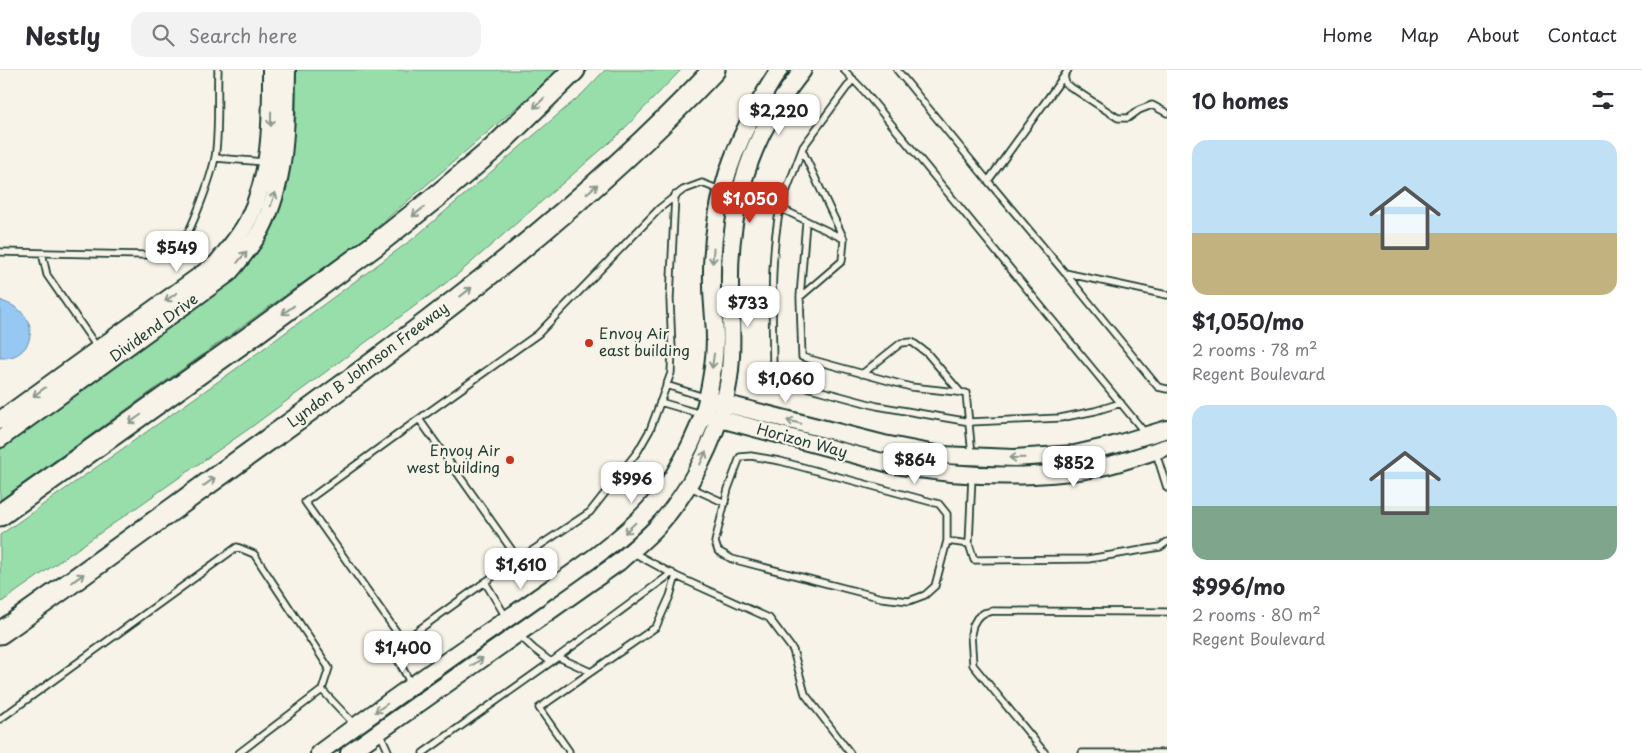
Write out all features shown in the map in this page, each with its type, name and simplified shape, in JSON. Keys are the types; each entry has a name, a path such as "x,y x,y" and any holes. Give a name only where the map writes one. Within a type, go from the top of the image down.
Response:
{"highway":[{"path":"0,515 374,246 493,149 574,70"},
{"name":"Lyndon B Johnson Freeway","path":"0,633 384,356 506,261 609,174 683,103 714,70"},
{"path":"0,637 38,606"}],"street":[{"name":"Dividend Drive","path":"271,70 271,126 274,164"},
{"name":"Dividend Drive","path":"0,439 217,263 234,242 248,221 274,164 286,127 287,70"},
{"path":"319,753 627,531 658,498 684,457 707,398 715,339 712,259 722,190 735,149 754,110 779,70"},
{"path":"352,752 608,570 657,526 682,496 706,452 722,411 732,360 731,248 740,195 748,164 779,103 803,70"},
{"name":"Dividend Drive","path":"0,420 102,356"},
{"name":"Horizon Way","path":"707,398 722,411 890,464 920,470 972,476 1076,472 1101,467 1161,449"},
{"name":"Horizon Way","path":"702,414 722,411 911,451 940,456 972,457 1014,458 1075,454 1114,445 1167,428"},
{"path":"972,457 972,476"}],"lane":[{"path":"0,252 144,255 162,254 177,249 193,223 215,158 218,70"},
{"path":"844,70 865,92 1147,435"},
{"path":"897,70 1158,387 1167,389"},
{"path":"988,180 1066,73"},
{"path":"1066,73 1066,84 1118,118 1128,118 1139,110 1152,105 1167,113"},
{"path":"852,79 802,150 780,208 775,233 772,378 878,406 970,422 1060,418 1095,411 1121,402"},
{"path":"800,297 842,261 844,239 802,150"},
{"path":"215,158 274,164"},
{"path":"403,641 306,502 538,334 660,208 683,190 702,183 722,190"},
{"path":"740,195 780,208 844,239"},
{"path":"412,686 392,649 485,582 590,512 638,451 650,430 671,373 670,299 675,196"},
{"path":"806,222 800,297 802,357 911,387 966,394 972,457"},
{"path":"42,253 47,274 102,356"},
{"path":"1065,273 1167,295"},
{"path":"862,374 902,343 912,342 927,353 961,393"},
{"path":"666,385 707,398"},
{"path":"660,402 702,414"},
{"path":"419,419 519,560"},
{"path":"1161,449 1167,488"},
{"path":"750,456 780,461 939,504 947,514 947,541 934,586 925,595 908,601 882,598 732,559 718,552 715,542 724,503 740,457 750,456"},
{"path":"972,476 969,544 974,560 1088,559 1160,547 1167,542"},
{"path":"688,486 724,503"},
{"path":"947,541 969,544"},
{"path":"0,719 237,547 254,554 329,668 322,690 238,753"},
{"path":"631,551 674,574 769,618 793,650 805,694 850,753"},
{"path":"423,753 674,574"},
{"path":"569,753 539,708 656,627 670,596 674,574"},
{"path":"485,582 507,619"},
{"path":"1045,753 973,665 971,634 977,618 984,613 993,611 1167,612"},
{"path":"518,634 534,650 551,662"},
{"path":"558,657 591,672"},
{"path":"322,690 356,726"},
{"path":"379,732 389,753"},
{"path":"1082,753 1167,753"}],"green space":[{"path":"296,70 557,70 530,96 361,241 0,500 0,450 226,286 251,259 275,217 287,179 296,117"},
{"path":"605,70 681,70 617,136 458,274 250,428 0,603 0,535 233,371 414,238 582,94"}],"water":[{"path":"0,300 12,305 25,316 29,324 30,333 29,341 19,354 0,358"}],"place":[{"name":"Envoy Air east building","path":"589,343"},
{"name":"Envoy Air west building","path":"510,460"}]}
